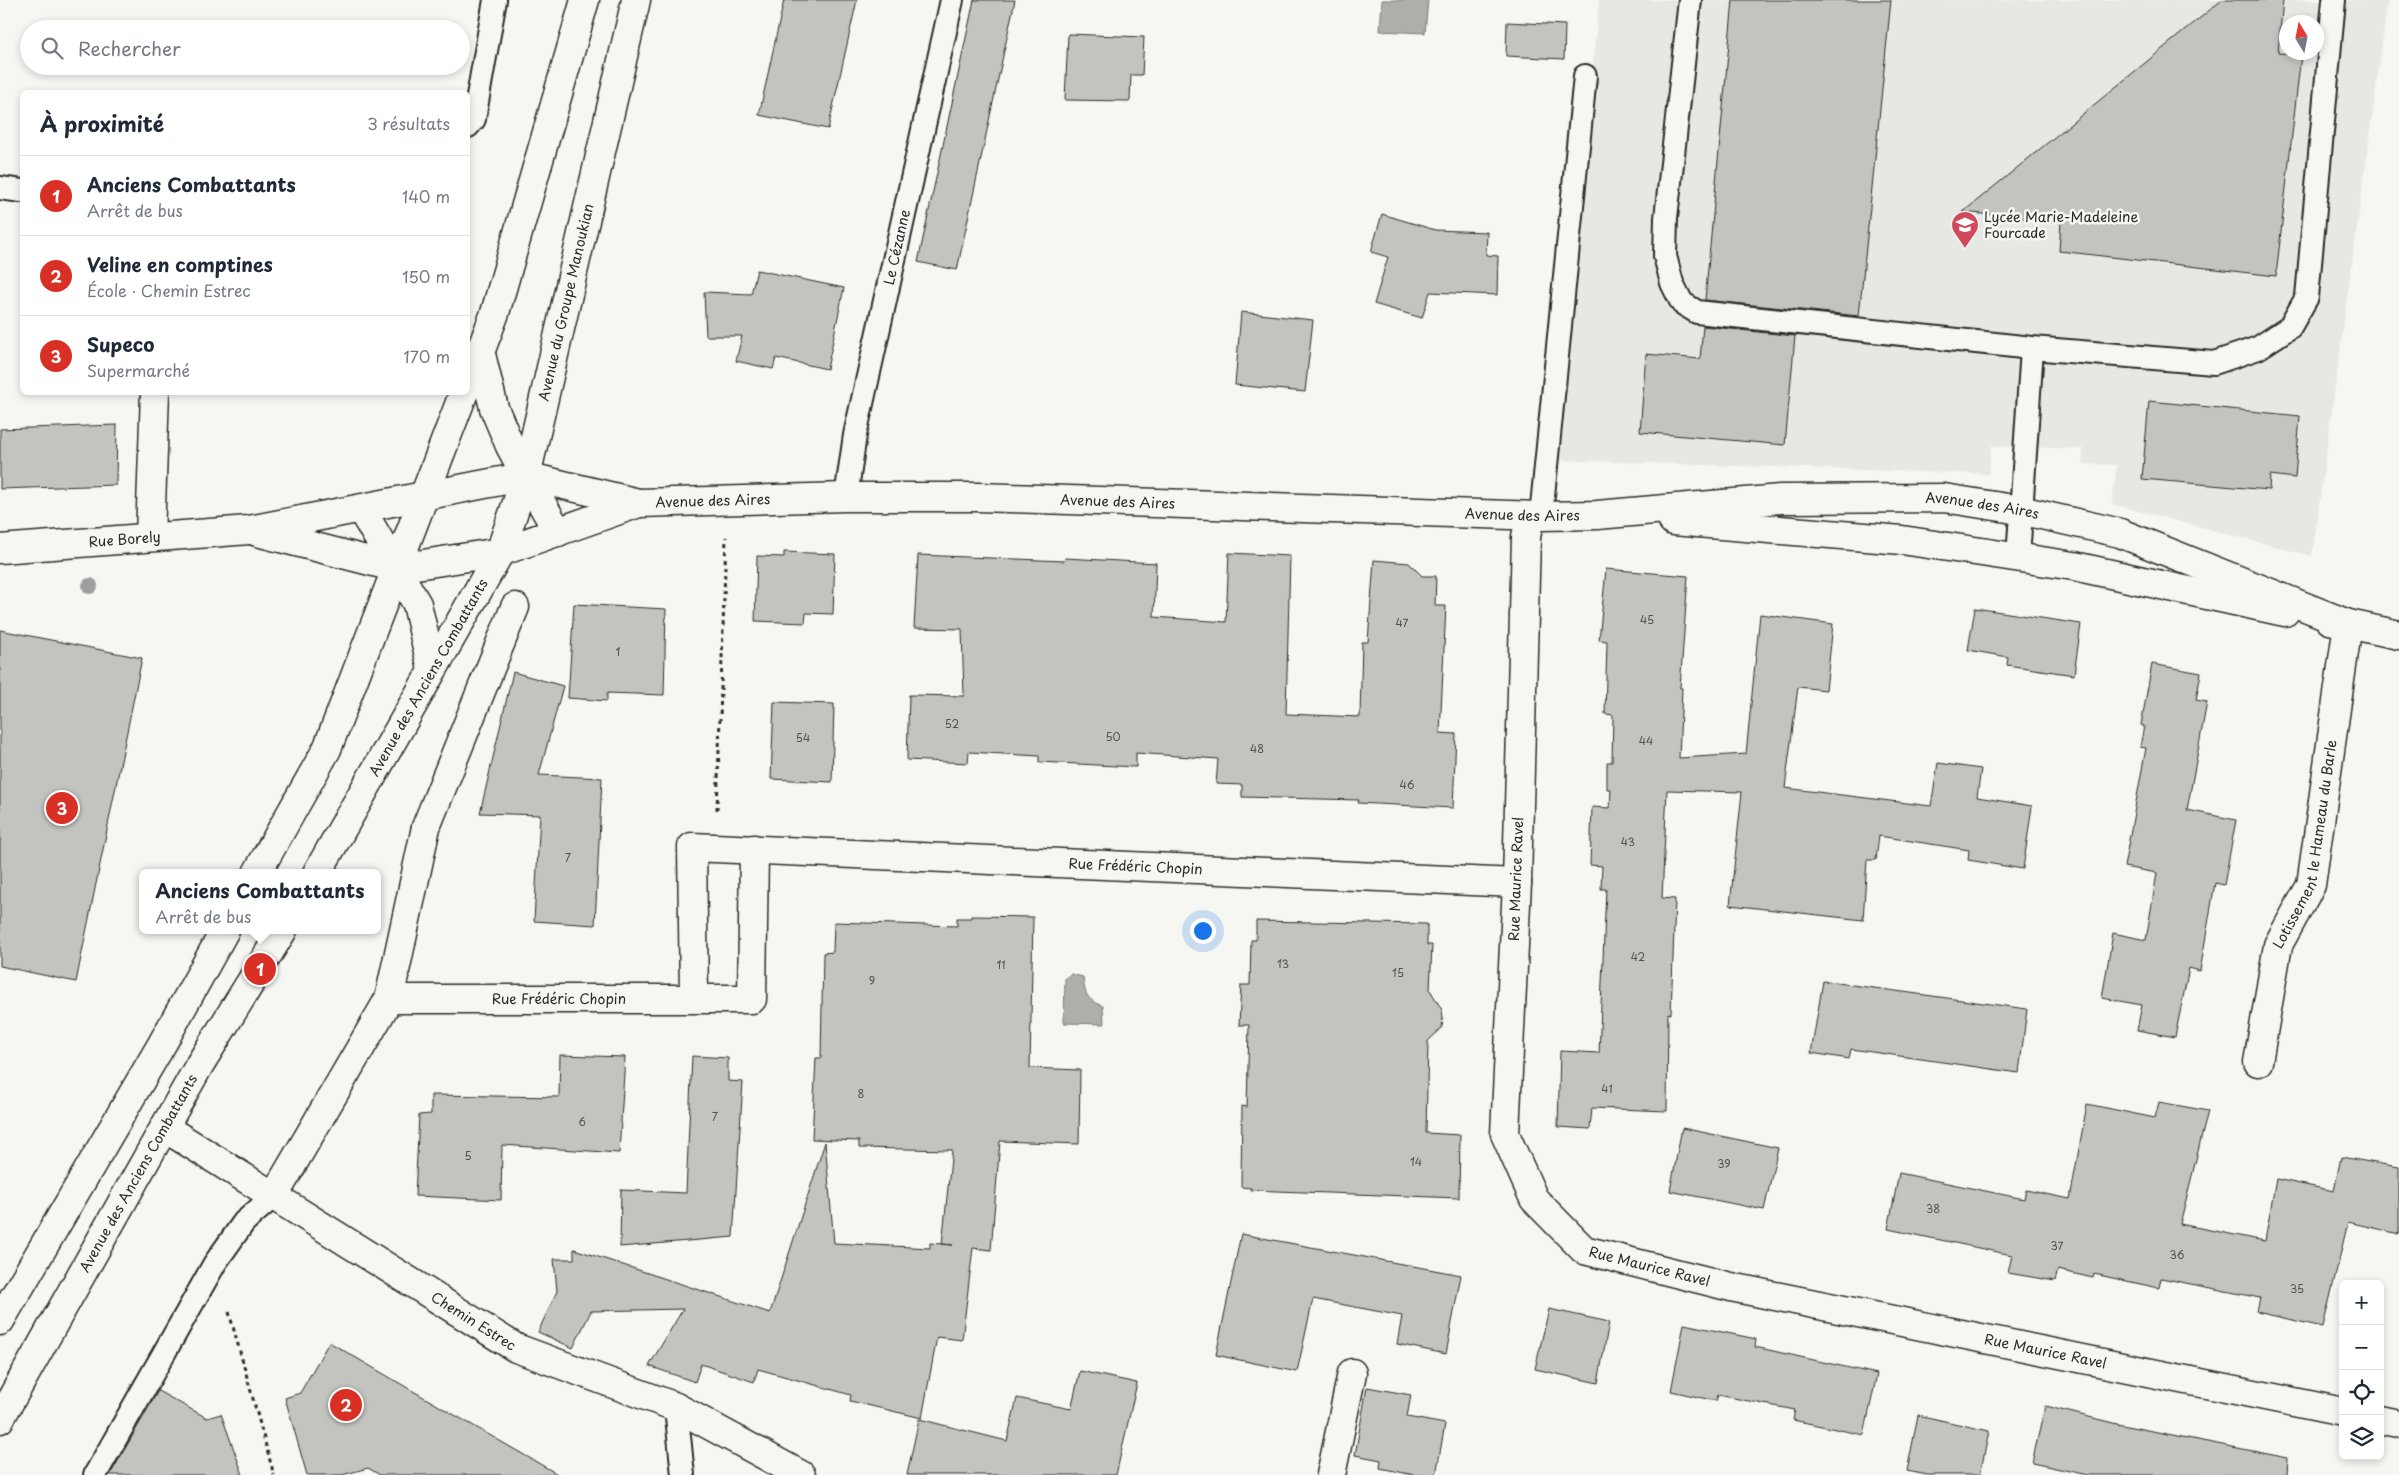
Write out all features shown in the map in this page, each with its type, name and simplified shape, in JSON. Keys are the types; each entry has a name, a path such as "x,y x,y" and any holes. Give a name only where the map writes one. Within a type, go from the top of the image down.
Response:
{"street":[{"path":"470,378 494,313 585,0"},
{"name":"Avenue du Groupe Manoukian","path":"526,476 636,0"},
{"path":"480,350 494,408 510,446 558,532"},
{"path":"150,538 155,395"},
{"path":"258,869 327,749 463,395"},
{"name":"Rue Borely","path":"0,549 249,530 425,494 526,476"},
{"name":"Avenue des Aires","path":"526,476 639,503 846,497 988,497 1536,516 1597,515 1780,499 1944,498 2020,510 2120,532 2348,624"},
{"name":"Avenue des Anciens Combattants","path":"319,869 500,552 526,476"},
{"name":"Avenue des Aires","path":"397,568 500,552 639,503"},
{"path":"360,508 417,604 432,669"},
{"name":"Avenue des Aires","path":"1597,515 1902,540 2074,566 2220,599 2399,636"},
{"name":"Rue Maurice Ravel","path":"1536,516 1526,537 1517,883 1505,1134 1534,1199 1584,1250 1731,1287 2339,1411"},
{"name":"Rue Borely","path":"249,530 397,568"},
{"path":"274,1196 388,999 426,827 515,607"},
{"name":"Lotissement le Hameau du Barle","path":"2258,1062 2278,945 2311,885 2348,624"},
{"name":"Rue Frédéric Chopin","path":"694,998 692,847 1517,883"},
{"name":"Rue Frédéric Chopin","path":"388,999 752,999 754,849"},
{"path":"0,1321 162,1044 223,934"},
{"name":"Avenue des Anciens Combattants","path":"0,1419 200,1064 281,934"},
{"name":"Chemin Estrec","path":"164,1128 516,1348 676,1407 801,1475"},
{"path":"1331,1475 1352,1373"},
{"path":"2384,1421 2399,1424"}],"lane":[{"path":"470,124 474,119 495,0"},
{"name":"Le Cézanne","path":"846,497 855,435 952,0"},
{"path":"1690,0 1666,218 1665,256 1672,283 1682,303 1697,312 2032,348 2214,363 2258,348 2290,327 2307,297 2334,0"},
{"path":"1536,516 1585,76"},
{"path":"0,188 20,191"},
{"path":"2018,558 2032,348"},
{"path":"95,1475 215,1263 244,1222 274,1196"},
{"path":"676,1407 683,1475"}],"path":[{"path":"716,848 726,537"},
{"path":"215,1263 274,1475"}],"shaded area":[{"path":"1382,0 1428,0 1425,33 1380,31"},
{"name":"Lycée Marie-Madeleine Fourcade","path":"1599,0 2388,0 2312,556 2112,504 2117,465 2083,464 2083,449 1991,446 1989,474 1556,460"},
{"path":"1071,974 1083,977 1090,999 1103,1006 1104,1024 1064,1023 1065,978"}],"building":[{"path":"784,0 857,0 828,129 759,115"},
{"path":"974,0 1015,0 957,270 918,262"},
{"path":"1733,0 1891,0 1859,316 1705,300"},
{"path":"2222,0 2283,0 2282,15 2279,15 2279,60 2300,60 2276,276 2059,251 2061,222 1963,212"},
{"path":"1507,22 1565,25 1564,59 1506,56"},
{"path":"1068,34 1144,37 1142,75 1131,75 1130,101 1065,100"},
{"path":"1382,214 1435,230 1487,232 1486,255 1498,256 1497,295 1430,292 1422,318 1374,304 1388,257 1371,252"},
{"path":"757,270 844,288 827,369 776,358 773,369 736,361 742,336 706,336 704,292 751,294"},
{"path":"1241,312 1313,320 1305,392 1235,385"},
{"path":"1703,326 1795,336 1785,445 1640,432 1646,354 1700,359"},
{"path":"2149,401 2300,416 2295,478 2270,475 2269,490 2142,479"},
{"path":"117,425 116,485 0,489 0,429"},
{"path":"784,552 835,554 833,614 806,613 805,623 755,621 757,556 784,557"},
{"path":"1229,553 1290,556 1286,714 1360,717 1362,642 1368,642 1374,560 1409,563 1422,576 1436,576 1435,606 1446,606 1440,733 1456,734 1453,808 1358,803 1359,800 1242,797 1242,785 1216,784 1218,759 1136,753 1136,767 1039,762 1039,756 969,752 968,763 907,760 909,695 964,696 962,629 914,628 918,555 1064,561 1065,558 1156,563 1154,617 1226,622"},
{"path":"1606,569 1688,576 1680,688 1682,688 1679,758 1746,754 1760,614 1833,624 1826,690 1798,687 1785,788 1931,806 1938,763 1981,769 1977,797 2032,806 2023,869 1968,860 1969,850 1879,836 1876,860 1867,860 1863,920 1730,905 1742,792 1667,790 1662,898 1675,899 1671,1014 1668,1013 1667,1111 1592,1108 1590,1129 1558,1127 1560,1051 1599,1053 1606,889 1601,889 1602,866 1590,865 1592,807 1610,808 1611,789 1607,789 1607,762 1612,762 1613,715 1605,714 1607,641 1599,640"},
{"path":"574,604 666,609 664,695 607,693 607,701 568,698"},
{"path":"1975,608 2081,624 2074,675 2007,665 2008,657 1968,650"},
{"path":"0,630 142,658 76,982 0,966"},
{"path":"2152,664 2201,673 2196,700 2207,702 2187,810 2236,820 2224,885 2215,883 2200,971 2189,968 2175,1037 2137,1030 2142,1005 2102,998 2113,933 2146,940 2157,873 2124,867 2146,748 2140,747 2144,726 2141,725"},
{"path":"513,672 563,686 539,775 602,778 595,925 534,921 540,815 480,813"},
{"path":"774,702 834,704 832,782 771,779"},
{"path":"971,916 1033,917 1030,1068 1080,1070 1079,1144 1000,1141 991,1250 973,1248 962,1340 937,1337 922,1418 850,1401 851,1395 758,1369 754,1382 701,1364 695,1382 649,1366 683,1309 591,1311 573,1348 538,1332 557,1291 554,1259 574,1259 574,1249 770,1313 825,1142 834,1243 930,1248 930,1243 953,1245 942,1244 952,1150 859,1148 859,1141 812,1139 816,1058 821,1058 823,953 833,952 834,922 957,926 957,918 971,918"},
{"path":"1256,921 1427,924 1427,945 1432,945 1430,990 1442,1010 1443,1018 1442,1028 1428,1041 1426,1133 1460,1135 1459,1198 1250,1190 1251,1188 1241,1187 1242,1106 1247,1107 1249,1025 1239,1025 1241,985 1250,985 1251,940 1256,940"},
{"path":"1823,981 2027,1009 2019,1073 1851,1049 1849,1059 1811,1053"},
{"path":"560,1055 625,1057 619,1153 502,1145 501,1200 415,1196 419,1115 431,1114 431,1095 559,1097"},
{"path":"692,1056 728,1058 728,1081 743,1082 733,1237 620,1247 621,1190 686,1193"},
{"path":"2159,1102 2208,1111 2180,1224 2265,1241 2276,1179 2334,1191 2341,1157 2399,1167 2399,1234 2348,1222 2323,1327 2257,1312 2260,1298 2161,1278 2159,1288 2094,1274 2093,1278 2058,1270 2055,1281 2008,1273 2012,1255 1888,1229 1899,1173 2024,1199 2026,1190 2070,1199 2087,1104 2155,1118"},
{"path":"1682,1128 1778,1148 1764,1210 1670,1191"},
{"path":"1241,1234 1461,1275 1446,1354 1397,1344 1402,1316 1313,1299 1297,1372 1216,1355"},
{"path":"1549,1309 1609,1322 1598,1383 1535,1369"},
{"path":"1684,1324 1756,1339 1755,1347 1877,1374 1864,1435 1793,1420 1795,1410 1718,1395 1716,1401 1671,1391"},
{"path":"329,1342 559,1475 380,1475 368,1468 342,1475 307,1475 285,1398 300,1393"},
{"path":"1080,1371 1137,1383 1116,1475 907,1475 919,1419 1007,1441 1017,1398 1071,1409"},
{"path":"1367,1387 1411,1395 1407,1417 1445,1424 1436,1475 1414,1475 1380,1468 1381,1460 1355,1455"},
{"path":"158,1391 207,1418 221,1414 243,1475 110,1475"},
{"path":"2045,1406 2117,1424 2288,1458 2287,1475 2088,1475 2032,1463"},
{"path":"1918,1415 1989,1431 1980,1475 1927,1475 1907,1471"}],"place":[{"name":"Lycée Marie-Madeleine Fourcade","path":"1965,249"},
{"name":"Supeco","path":"62,808"},
{"name":"Anciens Combattants","path":"260,969"},
{"name":"Veline en comptines","path":"346,1405"}]}
